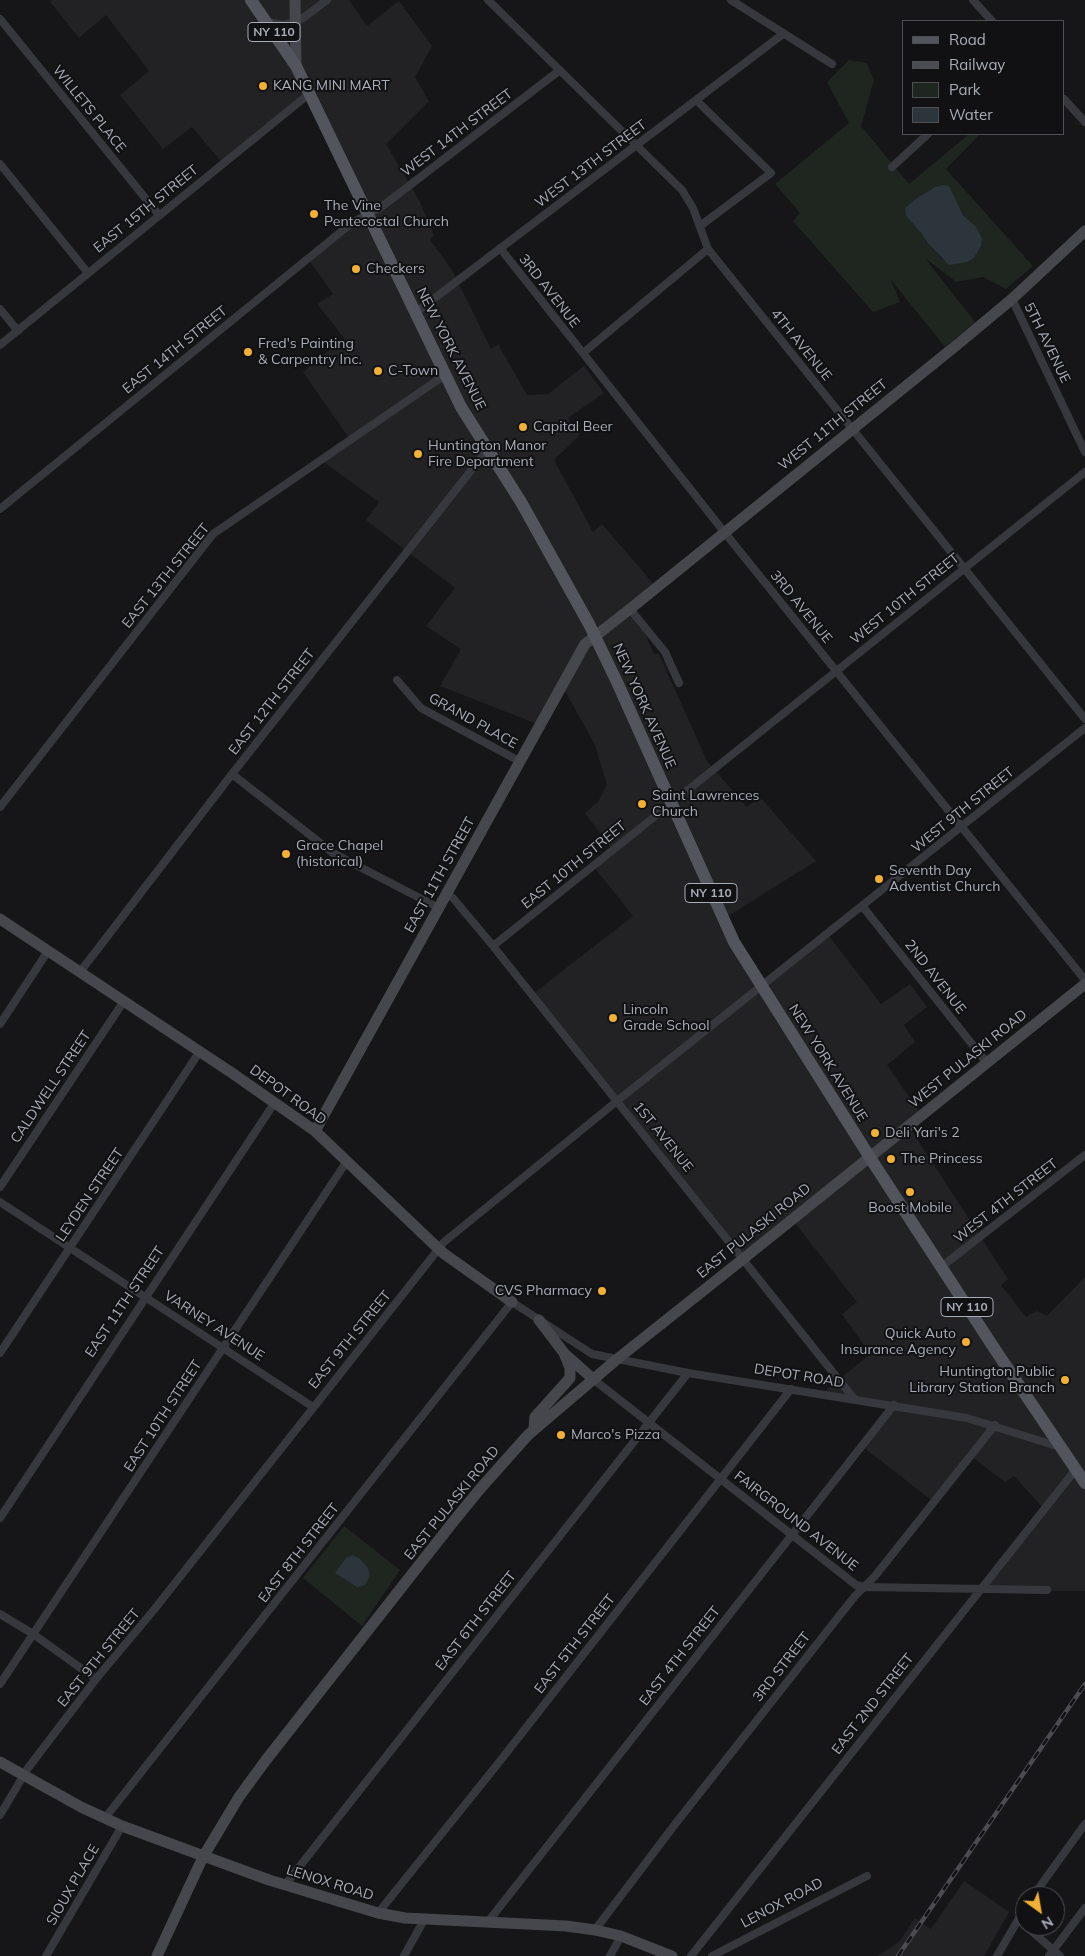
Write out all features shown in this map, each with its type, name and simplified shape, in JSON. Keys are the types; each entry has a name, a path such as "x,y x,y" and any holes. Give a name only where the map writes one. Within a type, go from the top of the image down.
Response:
{"main road":[{"name":"NEW YORK AVENUE","path":"251,0 268,22 296,66 461,407 521,502 595,636 734,942 870,1157 1085,1483"}],"street":[{"path":"295,0 296,66"},
{"path":"268,22 284,25 296,21 303,18 326,0"},
{"name":"4TH AVENUE","path":"488,0 637,144 689,198 708,249 1085,719"},
{"path":"731,0 832,64"},
{"path":"973,0 991,20"},
{"name":"WILLETS PLACE","path":"0,19 159,215"},
{"name":"WEST 13TH STREET","path":"415,313 783,34"},
{"name":"WEST 14TH STREET","path":"368,214 380,208 560,70"},
{"name":"EAST 15TH STREET","path":"0,345 309,94"},
{"path":"696,100 771,173 700,226"},
{"path":"1065,100 1085,122"},
{"path":"892,166 927,135"},
{"path":"0,164 88,273"},
{"name":"EAST 14TH STREET","path":"0,509 320,248 353,222 368,214"},
{"name":"WEST 11TH STREET","path":"595,636 725,533 1012,299 1085,231"},
{"name":"3RD AVENUE","path":"500,248 725,533 1085,982"},
{"path":"583,353 708,249"},
{"name":"5TH AVENUE","path":"1012,299 1085,452"},
{"path":"0,309 18,331"},
{"name":"EAST 13TH STREET","path":"0,807 213,534 445,375"},
{"name":"EAST 12TH STREET","path":"80,972 232,774 488,449"},
{"name":"WEST 10TH STREET","path":"671,802 1085,472"},
{"path":"630,609 665,652 679,683"},
{"name":"EAST 11TH STREET","path":"315,1131 581,649 595,636"},
{"name":"GRAND PLACE","path":"397,680 421,708 519,761"},
{"name":"WEST 9TH STREET","path":"763,986 1085,728"},
{"path":"232,774 333,853 439,908"},
{"name":"EAST 10TH STREET","path":"494,946 671,802"},
{"name":"1ST AVENUE","path":"447,894 453,898 494,946 855,1400"},
{"name":"2ND AVENUE","path":"863,907 987,1063"},
{"name":"DEPOT ROAD","path":"0,919 200,1051 315,1131 438,1249 512,1302 592,1354 688,1373 967,1418 1062,1447"},
{"path":"0,1024 48,951"},
{"name":"WEST PULASKI ROAD","path":"870,1157 1085,982"},
{"name":"EAST 9TH STREET","path":"0,1815 24,1776 96,1680 153,1611 438,1249 617,1101 763,986"},
{"name":"CALDWELL STREET","path":"0,1187 124,1001"},
{"name":"LEYDEN STREET","path":"0,1353 200,1051"},
{"name":"EAST 11TH STREET","path":"0,1518 275,1102"},
{"name":"WEST 4TH STREET","path":"942,1267 1085,1155"},
{"name":"EAST PULASKI ROAD","path":"157,1956 203,1857 239,1797 266,1760 480,1489 534,1429 616,1360 870,1157"},
{"name":"EAST 10TH STREET","path":"0,1684 347,1161"},
{"name":"VARNEY AVENUE","path":"0,1202 313,1407"},
{"name":"EAST 8TH STREET","path":"105,1818 512,1302"},
{"name":"DEPOT ROAD","path":"539,1320 564,1353 593,1379"},
{"path":"534,1429 535,1417 570,1378 570,1368 564,1353"},
{"name":"EAST 6TH STREET","path":"285,1886 688,1373"},
{"name":"FAIRGROUND AVENUE","path":"593,1379 856,1585 865,1587 1047,1590"},
{"name":"EAST 5TH STREET","path":"378,1913 791,1389"},
{"name":"EAST 4TH STREET","path":"487,1923 894,1405"},
{"name":"3RD STREET","path":"595,1930 854,1596 865,1587 995,1425"},
{"name":"EAST 2ND STREET","path":"691,1956 980,1588 1076,1469"},
{"path":"0,1614 33,1634 96,1680"},
{"name":"LENOX ROAD","path":"0,1762 122,1826 285,1886 378,1913 424,1920 566,1926 595,1930 621,1936 672,1956"},
{"path":"1040,1886 1085,1824"},
{"name":"SIOUX PLACE","path":"46,1956 122,1826"},
{"name":"LENOX ROAD","path":"712,1956 866,1876"},
{"path":"1036,1936 1054,1954 1085,1908"},
{"path":"404,1956 424,1920"},
{"path":"996,1956 1015,1924"},
{"path":"610,1956 621,1936"}],"shaded area":[{"path":"52,0 349,0 367,26 399,1 432,46 415,77 429,101 386,144 420,202 434,235 430,240 452,270 491,349 498,344 527,395 548,394 584,366 604,393 568,418 580,435 554,460 593,532 602,524 658,589 630,612 643,629 654,654 659,654 707,761 747,807 760,797 816,861 725,918 764,986 829,936 881,1004 910,984 927,1007 904,1025 915,1042 887,1065 921,1114 908,1125 1008,1279 1001,1285 1026,1317 1037,1311 1047,1316 1085,1277 1085,1591 980,1591 1043,1508 1014,1476 1005,1482 972,1457 935,1503 863,1447 895,1405 824,1392 870,1354 842,1314 857,1302 791,1218 744,1257 534,993 633,916 595,868 614,852 585,813 598,802 607,785 595,745 560,682 537,724 440,686 461,649 426,626 455,588 366,520 379,502 322,461 351,441 303,372 344,338 317,304 333,294 309,260 354,224 371,215 312,93 224,165 192,127 163,149 120,95 149,71 106,15 79,38 50,2"},
{"path":"964,1881 1009,1912 984,1956 877,1956 899,1942 915,1918 931,1929"}],"green space":[{"path":"849,60 867,63 874,80 861,126 909,184 968,135 979,135 946,169 1033,266 1006,289 983,277 956,282 925,258 975,322 945,347 891,280 900,302 873,312 793,221 800,213 775,184 849,123 827,82","holes":["935,187 956,201 981,246 974,258 968,262 955,264 943,260 927,244 922,234 906,216 905,208"]},
{"path":"344,1526 400,1570 362,1626 303,1578"}],"water":[{"path":"949,186 963,215 976,227 982,238 981,246 974,258 968,262 949,265 928,244 906,216 905,208 935,187"},
{"path":"353,1555 360,1559 368,1568 370,1575 365,1585 357,1587 335,1573 346,1558"}],"railway":[{"path":"898,1956 1085,1684"}],"place":[{"name":"KANG MINI MART","path":"263,86"},
{"name":"The Vine Pentecostal Church","path":"314,214"},
{"name":"Checkers","path":"356,269"},
{"name":"Fred's Painting & Carpentry Inc.","path":"248,352"},
{"name":"C-Town","path":"378,371"},
{"name":"Capital Beer","path":"523,427"},
{"name":"Huntington Manor Fire Department","path":"418,454"},
{"name":"Saint Lawrences Church","path":"642,804"},
{"name":"Grace Chapel (historical)","path":"286,854"},
{"name":"Seventh Day Adventist Church","path":"879,879"},
{"name":"Lincoln Grade School","path":"613,1018"},
{"name":"Deli Yari's 2","path":"875,1133"},
{"name":"The Princess","path":"891,1159"},
{"name":"Boost Mobile","path":"910,1192"},
{"name":"CVS Pharmacy","path":"602,1291"},
{"name":"Quick Auto Insurance Agency","path":"966,1342"},
{"name":"Huntington Public Library Station Branch","path":"1065,1380"},
{"name":"Marco's Pizza","path":"561,1435"}]}
